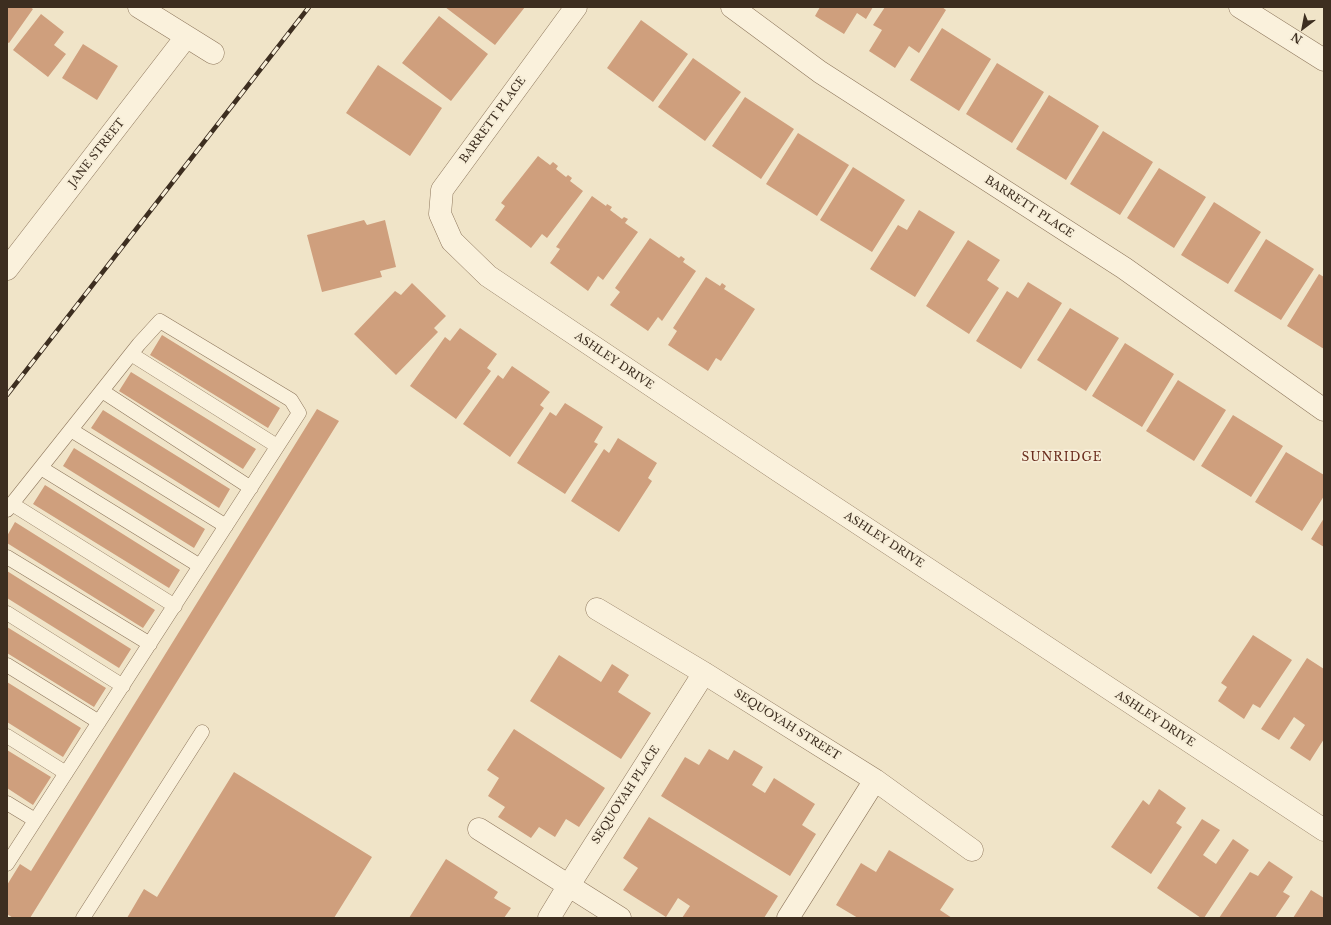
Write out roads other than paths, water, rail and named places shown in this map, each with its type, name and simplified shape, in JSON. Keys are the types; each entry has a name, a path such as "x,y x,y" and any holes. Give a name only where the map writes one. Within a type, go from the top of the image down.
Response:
{"street":[{"path":"140,7 213,53"},
{"name":"BARRETT PLACE","path":"452,241 440,214 442,190 576,7"},
{"name":"BARRETT PLACE","path":"732,7 820,72 1124,268 1324,410"},
{"path":"1240,7 1324,60"},
{"name":"JANE STREET","path":"7,269 186,37"},
{"name":"ASHLEY DRIVE","path":"452,241 494,281 786,476 1324,830"},
{"name":"SEQUOYAH STREET","path":"597,609 704,673 875,780 972,850"},
{"name":"SEQUOYAH PLACE","path":"549,918 704,673"},
{"path":"788,918 875,780"},
{"path":"479,829 620,918"}],"lane":[{"path":"7,864 100,722 175,606 200,566 251,488 277,446 299,413 291,400 160,321 131,354 10,507 175,606"},
{"path":"131,354 277,446"},
{"path":"102,391 251,488"},
{"path":"71,430 226,526"},
{"path":"41,468 200,566"},
{"path":"7,557 150,644"},
{"path":"7,613 123,686"},
{"path":"7,665 100,722"},
{"path":"83,918 202,732"},
{"path":"7,736 66,773"},
{"path":"7,803 36,820"}],"railway":[{"path":"7,395 309,7"}],"district":[{"name":"SUNRIDGE","path":"1062,458"}]}
